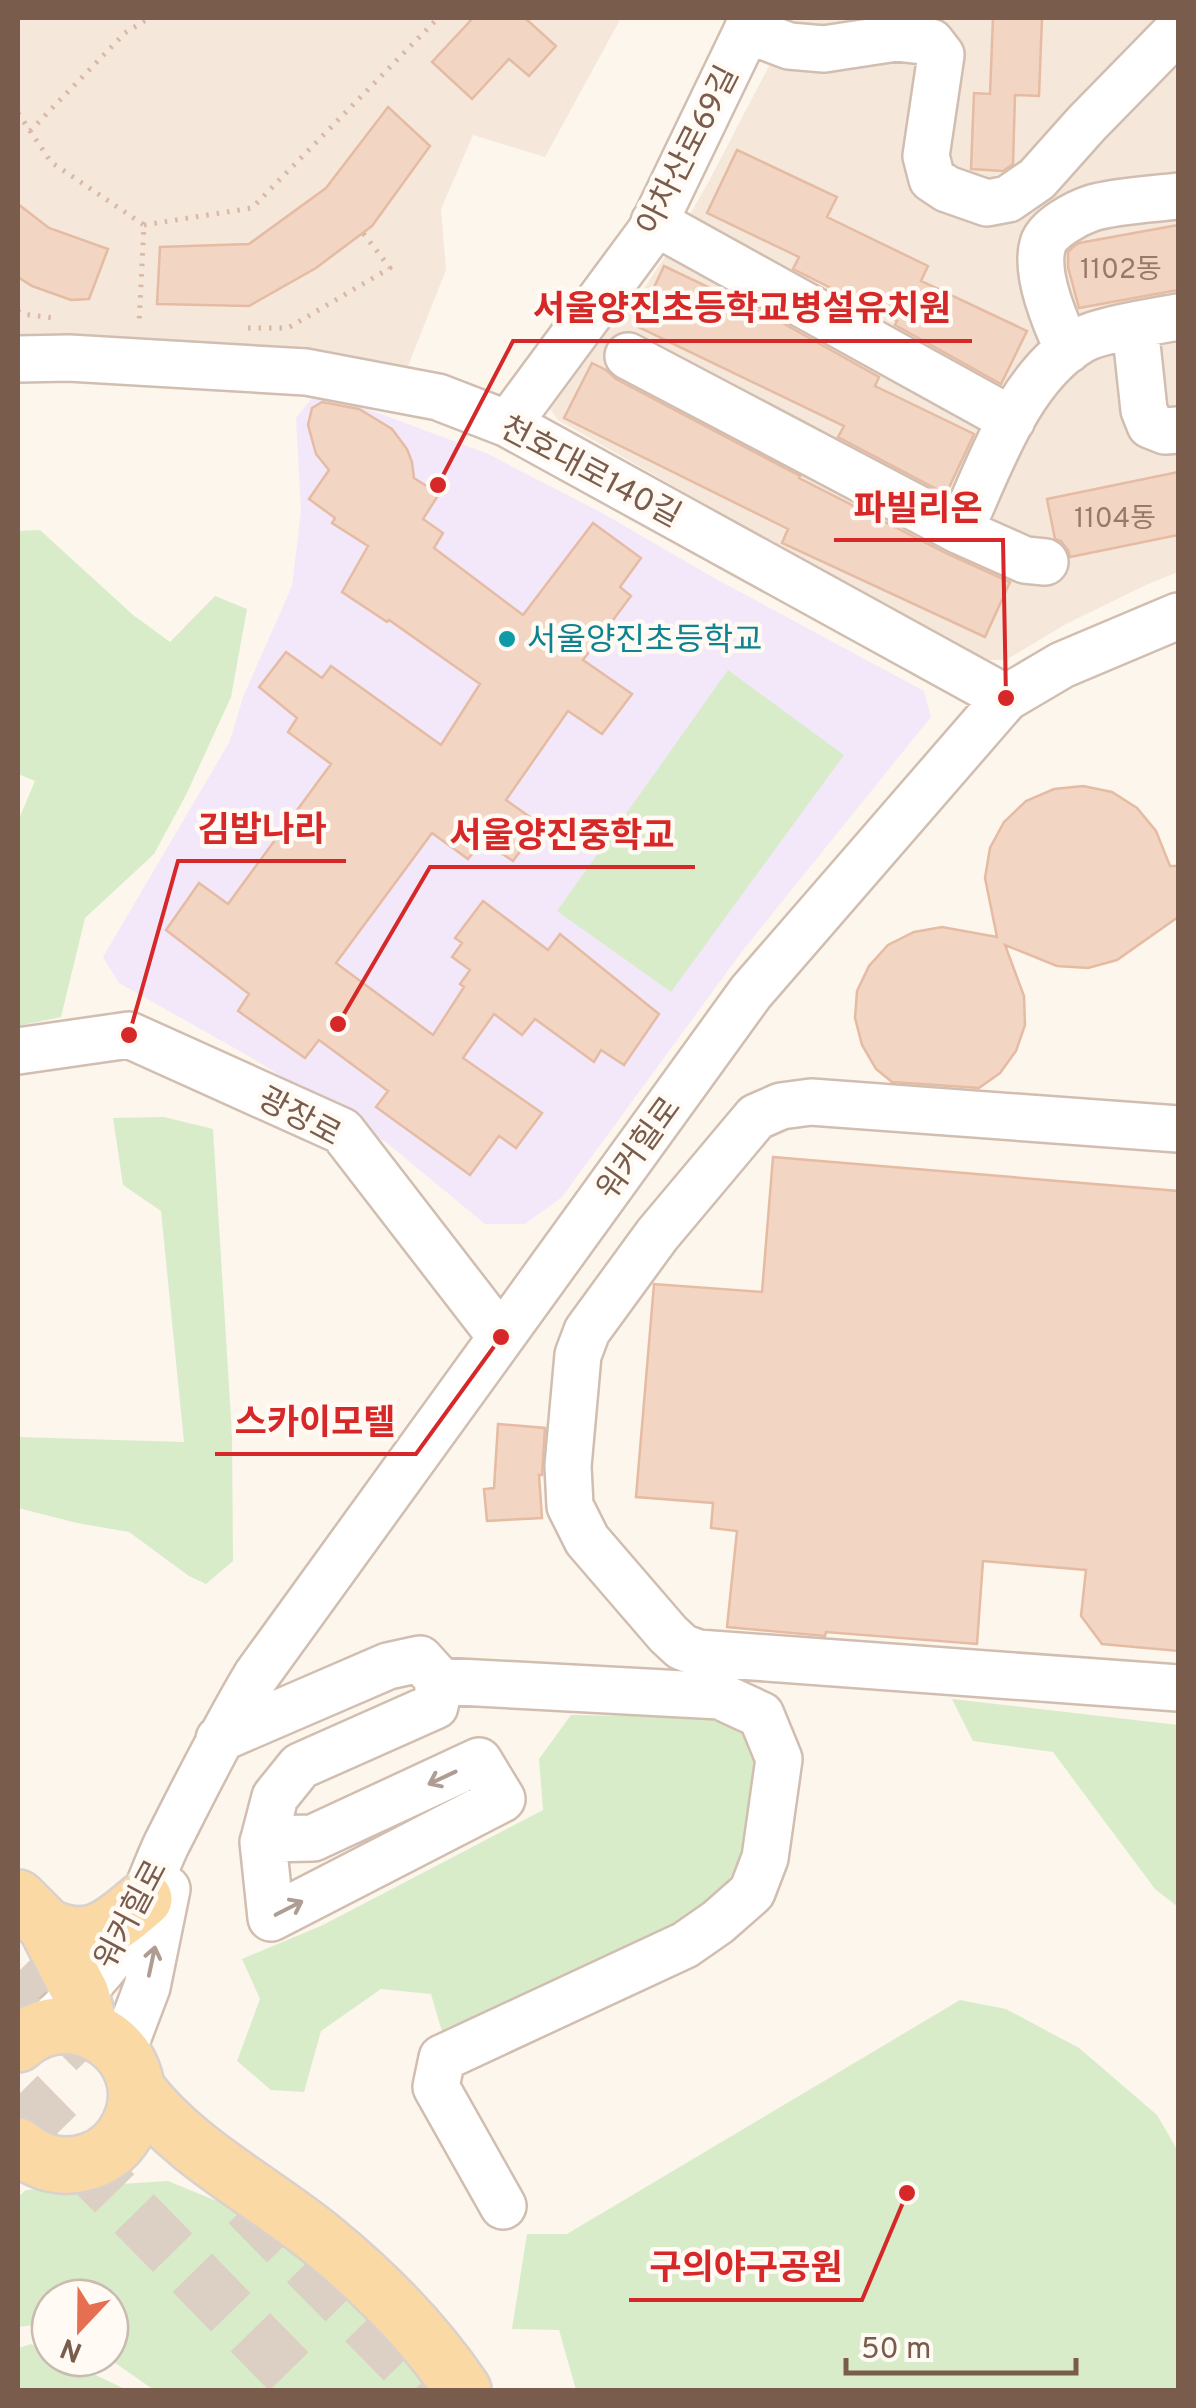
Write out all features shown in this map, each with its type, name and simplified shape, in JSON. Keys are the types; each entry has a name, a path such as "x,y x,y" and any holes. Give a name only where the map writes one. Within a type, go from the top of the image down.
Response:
{"main road":[{"path":"32,1912 63,1935 86,1934 110,1928 144,1899"},
{"path":"32,1912 81,2040 136,2102 132,2120 113,2148 36,2156"},
{"path":"81,2040 178,2135 321,2239 390,2300 421,2333 463,2390"},
{"path":"36,2156 134,2157 179,2165 268,2200"}],"street":[{"path":"750,24 789,46 824,49 896,38 931,42 941,55 926,156 932,178 947,189 987,203 1008,199 1037,179 1178,30"},
{"name":"아차산로69길","path":"508,424 650,232 750,24"},
{"path":"1068,350 1050,307 1042,268 1042,244 1052,229 1093,208 1178,196"},
{"path":"654,222 1012,420"},
{"path":"960,531 1018,406 1047,365 1084,338 1178,316"},
{"path":"1135,326 1144,410 1150,425 1165,431 1178,430"},
{"path":"628,356 960,531 1025,560 1045,562"},
{"name":"천호대로140길","path":"18,359 69,358 306,372 438,398 508,424 1006,698"},
{"name":"워커힐로","path":"81,2040 92,1984 122,1942 218,1739 256,1676 751,992 1006,698 1062,665 1178,616"},
{"name":"광장로","path":"18,1050 128,1035 342,1131 500,1336"},
{"path":"1178,1129 811,1102 781,1106 756,1117 656,1235 587,1330 578,1355 568,1466 570,1506 587,1540 668,1634 682,1647 698,1653 1178,1688"},
{"path":"218,1739 388,1666 420,1660 440,1681 720,1696 761,1715 780,1759 765,1858 752,1892 685,1945 442,2058 436,2087 502,2206"},
{"path":"264,1840 313,1838 479,1761 502,1799 270,1918 264,1840 275,1797 300,1766 435,1706 440,1681"},
{"name":"워커힐로","path":"81,2040 147,1987 169,1877 197,1782"}],"path":[{"path":"30,131 125,32 149,18"},
{"path":"18,113 51,162 144,225 252,208 438,18"},
{"path":"139,326 144,225"},
{"path":"232,328 288,328 390,268 363,233"}],"shaded area":[{"path":"18,18 621,18 545,157 473,135 441,209 446,270 408,366 18,339"},
{"path":"794,18 1178,18 1178,572 1066,624 1006,660 978,660 558,420 548,406 607,327 641,293 670,249"},
{"path":"313,397 359,406 486,453 602,513 924,691 931,717 743,950 562,1197 525,1224 485,1224 387,1143 252,1058 119,983 103,957 230,741 243,697 292,586 301,511 296,418"}],"green space":[{"path":"40,530 133,615 170,642 215,596 247,609 231,697 154,854 85,918 61,1017 18,1026 18,821 35,781 18,774 18,531"},
{"path":"728,670 844,755 671,992 557,911"},
{"path":"164,1117 213,1129 232,1434 233,1561 206,1584 129,1532 18,1508 18,1437 184,1442 161,1211 123,1185 113,1118"},
{"path":"952,1699 1178,1725 1178,1907 1155,1889 1053,1752 973,1741"},
{"path":"571,1715 734,1720 761,1754 750,1857 726,1892 682,1927 443,2035 431,1994 381,1989 321,2031 304,2092 271,2090 237,2061 260,1999 242,1959 323,1925 543,1810 539,1759"},
{"path":"960,2000 1006,2009 1079,2048 1157,2115 1178,2151 1178,2390 576,2390 559,2330 512,2329 527,2234 567,2234"},
{"path":"168,2181 305,2237 402,2336 426,2390 154,2390 130,2373 130,2278 30,2278 30,2326 18,2327 18,2197 26,2190"},
{"path":"30,2344 30,2378 102,2378 127,2390 18,2390 18,2348"}],"building":[{"path":"473,18 525,18 556,46 529,76 509,59 472,99 432,62"},
{"path":"993,18 1042,18 1039,96 1015,95 1013,164 1003,171 971,169 974,93 990,94"},
{"path":"388,107 430,146 372,226 316,268 249,306 157,304 160,247 249,244 326,188"},
{"path":"737,150 837,197 827,217 928,266 921,281 1027,331 1001,384 895,325 897,321 793,269 799,257 707,213"},
{"path":"18,204 49,228 108,249 89,299 71,300 18,277"},
{"path":"1178,225 1178,290 1079,308 1068,267 1068,252 1073,247"},
{"path":"664,266 779,321 879,377 875,386 974,434 946,494 838,437 844,426 636,326"},
{"path":"592,363 799,478 1010,582 985,637 782,543 788,529 564,418"},
{"path":"322,402 359,409 392,429 407,449 414,478 439,494 423,519 443,533 434,548 523,615 593,523 641,558 620,587 631,596 583,660 632,694 602,734 568,711 506,800 540,824 513,861 482,841 468,859 432,833 336,963 433,1035 464,987 460,984 470,970 452,957 462,943 455,938 483,901 548,950 560,934 659,1014 624,1065 601,1050 594,1062 535,1019 522,1035 494,1014 463,1058 542,1113 516,1148 499,1136 470,1175 376,1107 388,1091 319,1040 305,1058 238,1011 249,994 166,930 199,883 228,904 331,764 288,732 297,718 259,687 286,652 322,678 331,666 441,745 480,684 342,592 368,546 332,523 335,518 309,499 329,470 316,454 308,425 312,408"},
{"path":"1178,472 1178,535 1070,557 1061,541 1055,539 1047,499"},
{"path":"1083,786 1112,792 1137,808 1156,831 1170,866 1178,866 1178,917 1117,960 1088,968 1057,966 1005,945 1024,996 1025,1025 1016,1051 1000,1073 979,1088 892,1082 876,1069 862,1045 855,1018 857,991 869,966 888,945 914,932 942,927 997,937 985,878 990,848 1004,822 1026,801 1054,789"},
{"path":"773,1157 1178,1191 1178,1651 1102,1644 1081,1616 1086,1570 983,1561 977,1644 727,1627 737,1531 711,1528 713,1503 636,1497 654,1284 762,1292"},
{"path":"498,1424 545,1428 539,1475 542,1518 487,1521 484,1489 494,1488"}],"tunnel":[{"path":"18,1972 96,2051"},
{"path":"18,2095 307,2390"},
{"path":"248,2204 432,2390"}],"place":[{"name":"서울양진초등학교병설유치원","path":"438,485"},
{"name":"서울양진초등학교","path":"507,639"},
{"name":"파빌리온","path":"1006,698"},
{"name":"서울양진중학교","path":"338,1024"},
{"name":"김밥나라","path":"129,1035"},
{"name":"스카이모텔","path":"501,1337"},
{"name":"구의야구공원","path":"907,2193"}]}
